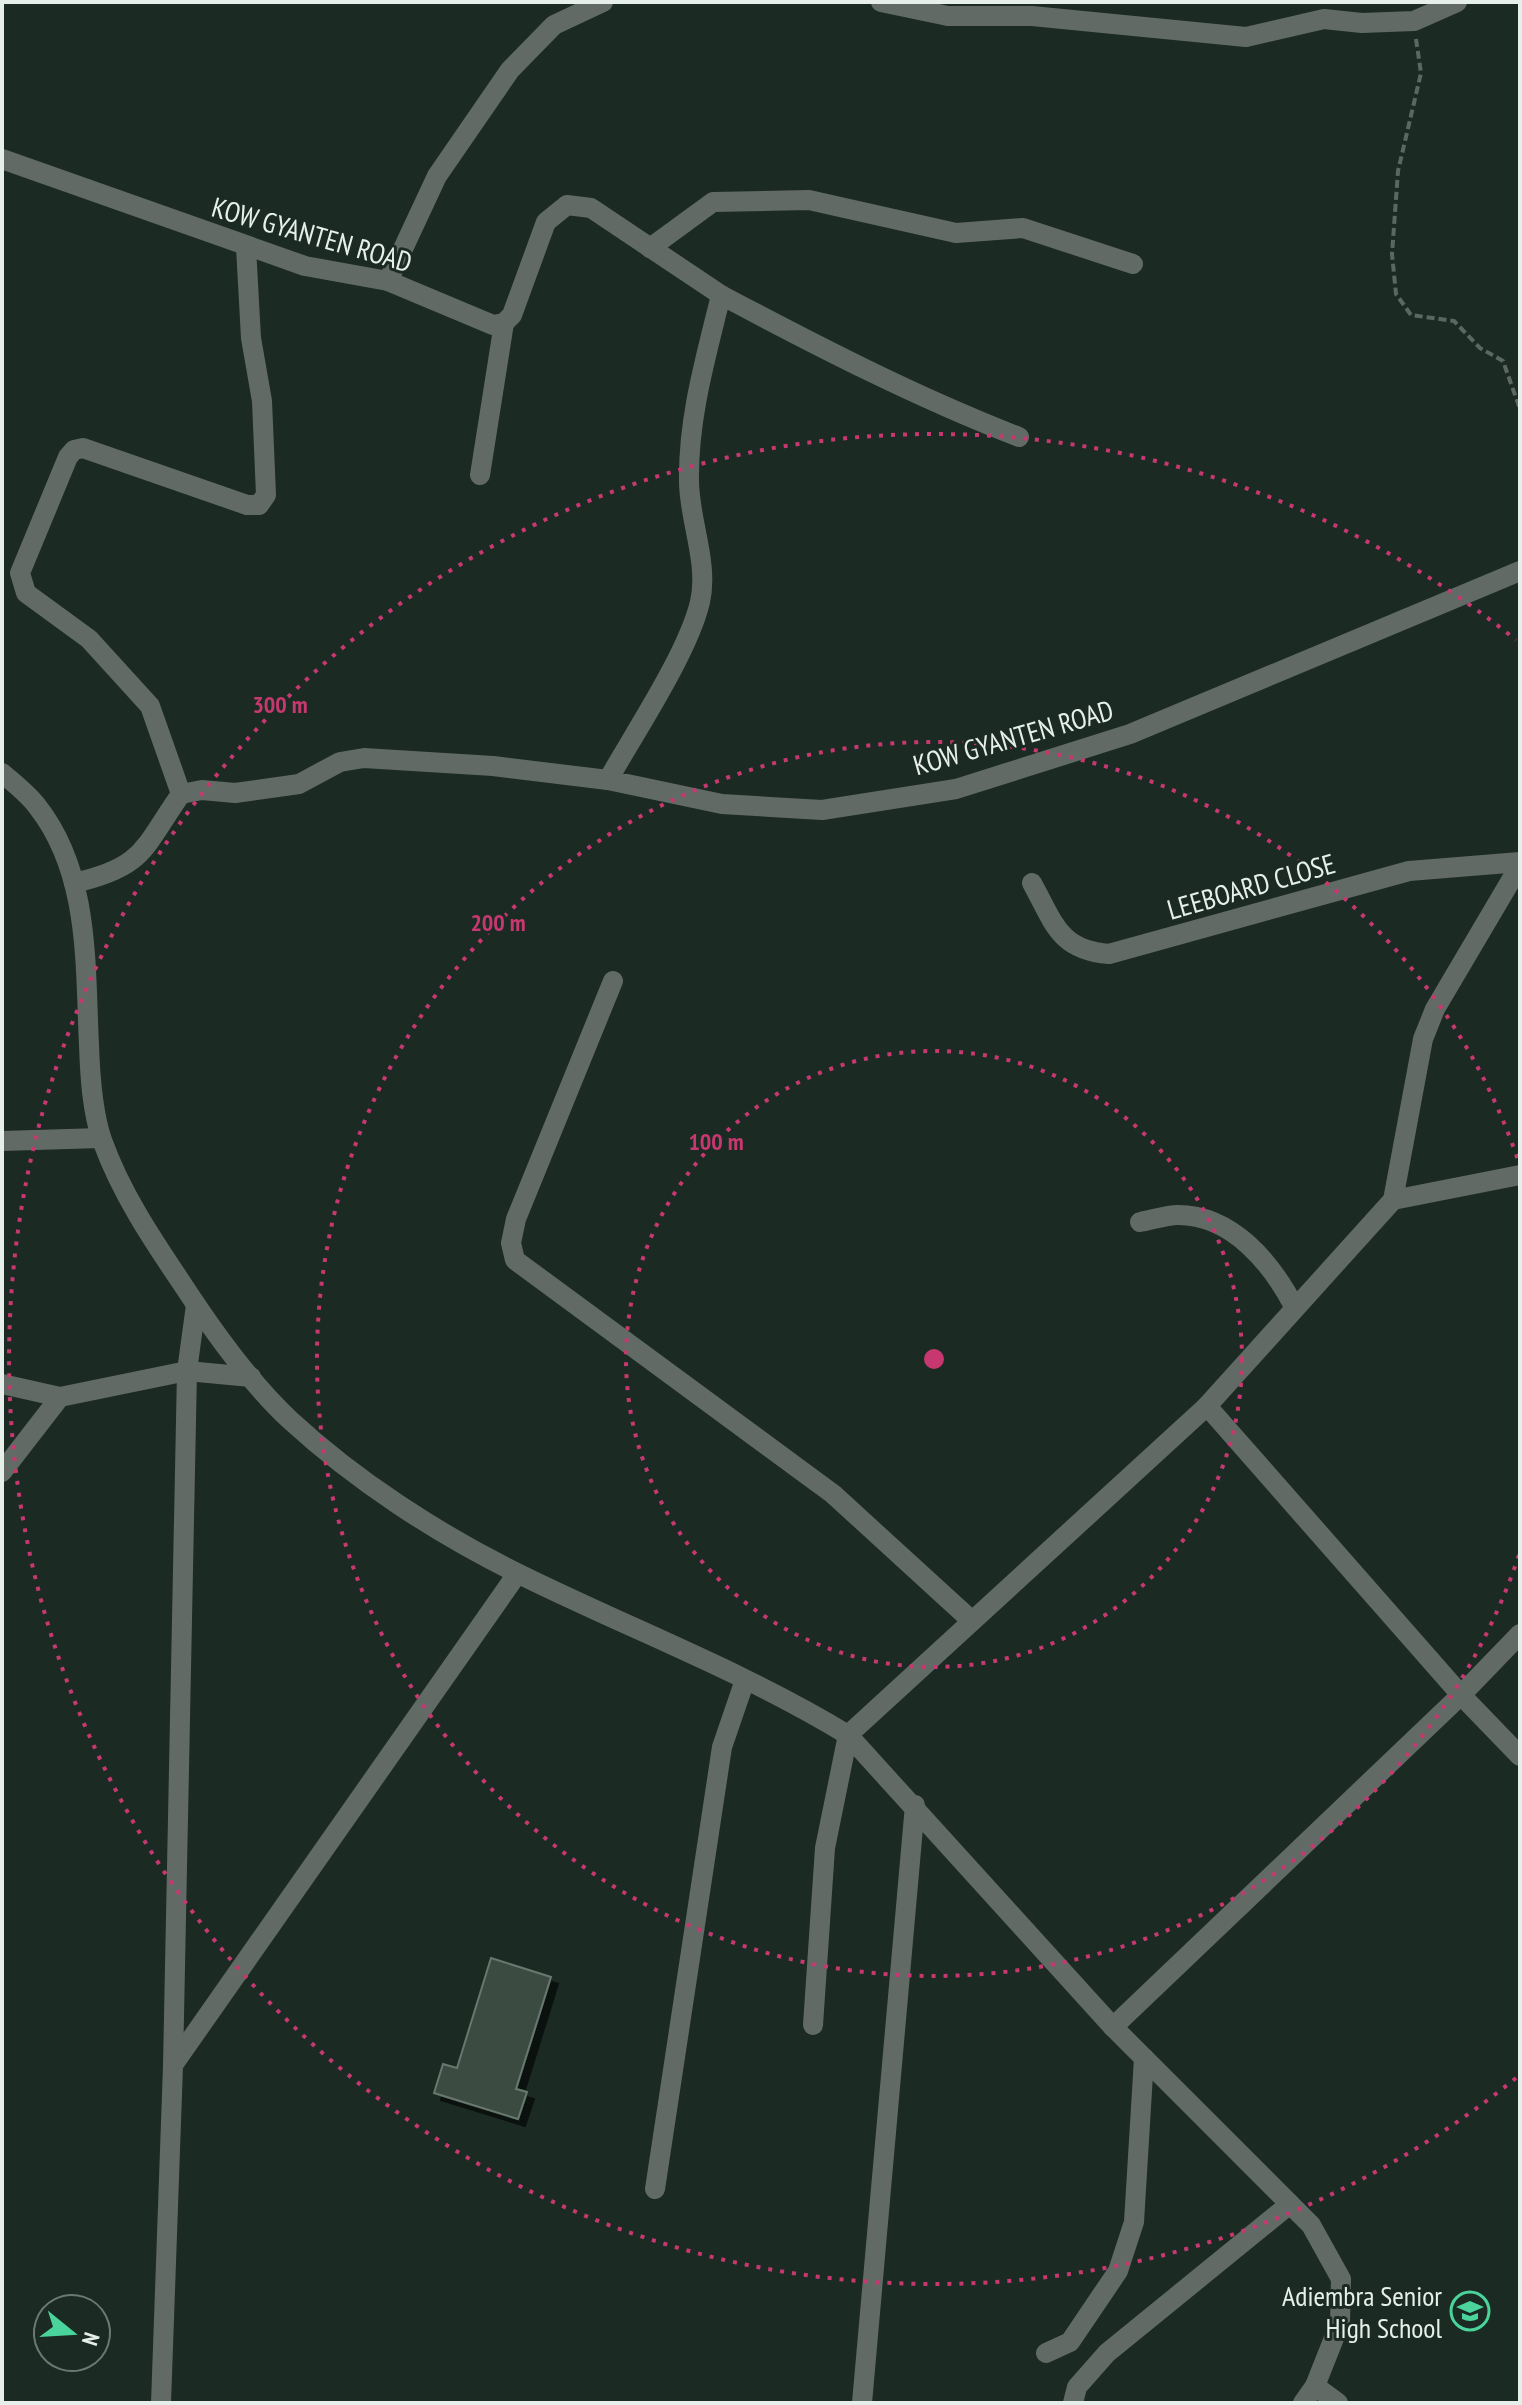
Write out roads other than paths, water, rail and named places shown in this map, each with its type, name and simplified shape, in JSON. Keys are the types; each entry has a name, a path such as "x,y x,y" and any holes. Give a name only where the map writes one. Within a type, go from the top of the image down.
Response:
{"street":[{"path":"388,281 437,176 510,70 554,25 603,2"},
{"path":"881,2 948,16 1035,9 1246,37 1324,19 1362,23 1414,21 1457,2"},
{"name":"KOW GYANTEN ROAD","path":"2,159 246,247 305,266 388,281 493,325 504,323"},
{"path":"650,248 713,202 809,200 956,233 1023,228 1133,264"},
{"path":"480,475 504,323 512,315 546,222 567,205 591,208 721,295 856,366 1019,437"},
{"path":"74,883 112,874 149,847 181,794 150,706 89,639 12,584 20,573 68,457 74,450 83,448 247,505 259,505 266,495 262,401 251,338 246,247"},
{"path":"608,780 679,652 701,599 702,579 688,483 692,418 721,295"},
{"name":"KOW GYANTEN ROAD","path":"181,794 202,790 235,793 299,784 340,762 364,758 493,766 608,780 722,804 822,810 956,789 1130,734 1520,571"},
{"path":"2,773 36,804 51,825 74,883 83,929 90,1069 101,1138 133,1209 196,1305 251,1377 289,1420 387,1497 517,1574 617,1617 848,1735 915,1805 1113,2027 1311,2225 1341,2279 1340,2323 1309,2395 1338,2403"},
{"path":"813,2025 825,1848 848,1735 1207,1406 1393,1200 1423,1039 1435,1009 1520,863"},
{"name":"LEEBOARD CLOSE","path":"1032,883 1062,938 1086,952 1109,954 1409,871 1520,863"},
{"path":"613,981 516,1219 511,1243 515,1260 833,1494 972,1621"},
{"path":"2,1141 101,1138"},
{"path":"1393,1200 1520,1175"},
{"path":"1140,1222 1176,1215 1207,1219 1233,1232 1280,1279 1295,1308"},
{"path":"161,2403 173,2066 187,1371 196,1305"},
{"path":"2,1384 60,1397 187,1371 251,1377"},
{"path":"2,1472 60,1397"},
{"path":"1207,1406 1461,1695 1520,1756"},
{"path":"173,2066 517,1574"},
{"path":"1113,2027 1461,1695 1520,1634"},
{"path":"655,2189 722,1747 745,1680"},
{"path":"862,2403 915,1805"},
{"path":"1046,2353 1070,2342 1118,2271 1134,2222 1144,2058"},
{"path":"1073,2403 1077,2387 1107,2353 1290,2204"}],"place":[{"name":"Adiembra Senior High School","path":"1470,2311"}]}
